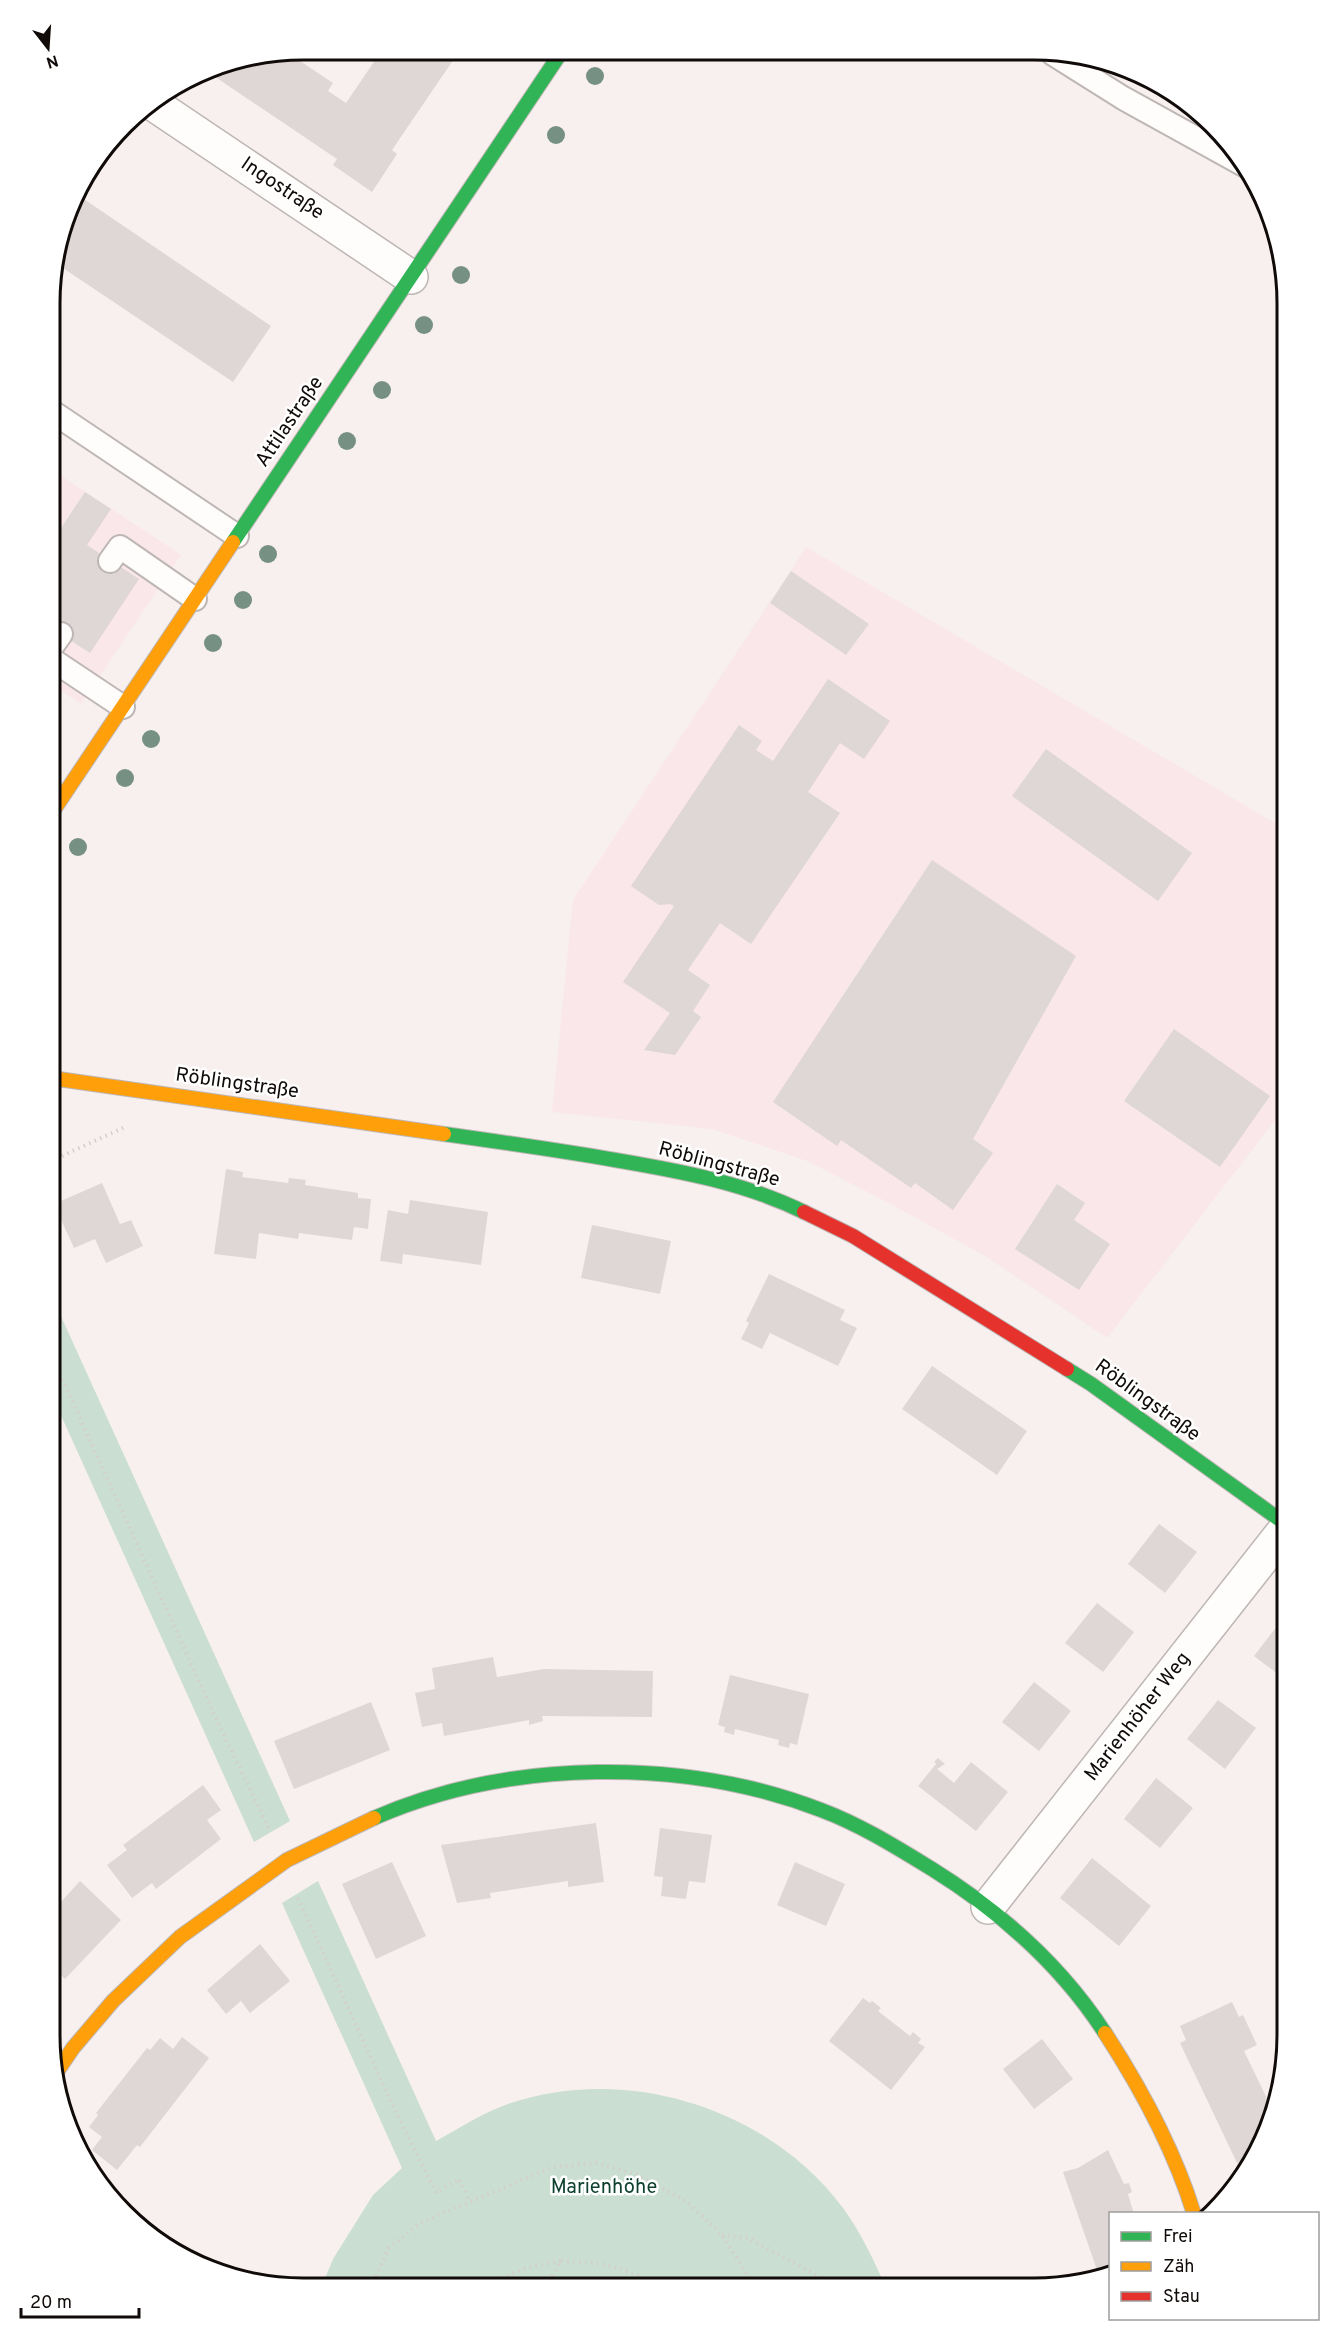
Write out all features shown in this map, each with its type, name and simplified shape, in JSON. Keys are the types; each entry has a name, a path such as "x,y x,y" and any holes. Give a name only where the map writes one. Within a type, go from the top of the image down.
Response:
{"street":[{"name":"Attilastraße","path":"60,801 556,60"},
{"name":"Ingostraße","path":"159,107 411,277"},
{"name":"Röblingstraße","path":"60,1079 563,1151 676,1170 730,1184 785,1203 854,1236 1091,1384 1277,1519"},
{"name":"Marienhöher Weg","path":"988,1907 1277,1539"},
{"path":"62,2065 99,2018 149,1965 196,1924 282,1862 381,1814 481,1784 543,1776 599,1772 698,1779 745,1788 793,1801 862,1828 968,1891 1022,1935 1064,1977 1102,2027 1148,2102 1177,2162 1193,2212"}],"lane":[{"path":"1066,62 1123,98 1228,156"},
{"path":"60,417 237,536"},
{"path":"110,561 120,547 195,599"},
{"path":"60,665 123,707"}],"path":[{"path":"60,1157 126,1127"},
{"path":"60,1374 218,1723 266,1820"},
{"path":"297,1896 393,2106 436,2193 459,2180 470,2202"},
{"path":"375,2278 388,2248 420,2223 553,2167 597,2163 638,2175 686,2201 722,2235 750,2278"},
{"path":"722,2235 748,2238 822,2278"},
{"path":"551,2278 561,2261"},
{"path":"500,2278 532,2265 561,2261 593,2261 638,2274 644,2278"}],"shaded area":[{"path":"60,475 181,555 81,704 60,690"},
{"path":"806,547 1277,824 1277,1117 1107,1338 985,1256 807,1161 712,1129 552,1112 573,900"}],"green space":[{"path":"60,1314 290,1821 254,1842 60,1413"},
{"name":"Marienhöhe","path":"318,1881 436,2141 498,2108 553,2093 600,2089 646,2093 692,2103 736,2120 776,2144 812,2173 850,2217 881,2278 325,2278 333,2259 373,2195 402,2168 282,1903"}],"building":[{"path":"299,60 333,83 328,91 346,103 375,60 453,60 392,150 397,154 372,192 333,165 337,159 215,77 240,68"},
{"path":"84,199 271,326 233,382 63,268 68,240"},
{"path":"85,492 111,509 87,545 139,579 90,653 60,634 60,530"},
{"path":"791,571 869,624 846,655 770,603"},
{"path":"828,679 890,721 864,759 840,743 808,792 840,813 751,944 720,923 688,970 710,985 693,1011 701,1017 675,1055 644,1050 670,1013 623,982 674,906 659,905 631,886 739,725 762,741 756,750 773,761"},
{"path":"1046,749 1192,853 1158,901 1012,796"},
{"path":"932,860 1076,956 973,1139 993,1153 953,1210 915,1183 911,1188 841,1140 837,1146 773,1102"},
{"path":"1174,1029 1270,1096 1220,1167 1124,1101"},
{"path":"226,1169 243,1172 242,1177 288,1183 289,1178 306,1180 305,1185 358,1193 358,1198 371,1199 368,1229 354,1227 352,1240 299,1233 298,1239 259,1233 256,1259 214,1254"},
{"path":"102,1183 120,1224 131,1220 143,1246 106,1263 95,1239 74,1248 60,1217 60,1201"},
{"path":"1057,1184 1085,1203 1074,1220 1110,1244 1079,1290 1015,1249"},
{"path":"410,1200 488,1212 481,1265 403,1254 402,1264 380,1261 388,1210 408,1214"},
{"path":"592,1225 671,1241 660,1294 581,1278"},
{"path":"769,1274 845,1310 840,1320 857,1328 838,1366 770,1333 762,1349 741,1339 749,1323 746,1321"},
{"path":"932,1366 1027,1431 997,1475 902,1409"},
{"path":"1159,1524 1197,1552 1165,1593 1128,1564"},
{"path":"1097,1603 1134,1632 1103,1672 1065,1643"},
{"path":"1277,1626 1277,1673 1254,1656"},
{"path":"493,1657 497,1677 544,1669 653,1671 652,1717 542,1716 543,1721 529,1725 529,1720 444,1736 442,1723 422,1727 415,1693 435,1689 432,1668"},
{"path":"730,1675 809,1694 797,1745 790,1743 789,1748 778,1745 779,1740 735,1729 734,1735 724,1732 725,1727 718,1725"},
{"path":"1034,1682 1071,1711 1039,1751 1002,1722"},
{"path":"1218,1700 1256,1728 1225,1769 1187,1739"},
{"path":"371,1702 390,1750 294,1789 274,1741"},
{"path":"938,1758 945,1764 937,1769 954,1783 971,1762 1008,1792 976,1831 918,1786 936,1764 934,1762"},
{"path":"1156,1778 1193,1808 1160,1848 1124,1819"},
{"path":"203,1785 221,1810 207,1820 221,1839 156,1889 152,1883 132,1898 107,1865 127,1850 123,1845"},
{"path":"596,1823 604,1882 568,1887 568,1881 490,1893 491,1898 457,1903 441,1845"},
{"path":"660,1828 712,1835 705,1883 689,1881 686,1899 661,1896 663,1877 654,1876"},
{"path":"1092,1858 1151,1906 1119,1946 1060,1898"},
{"path":"392,1862 426,1936 376,1959 342,1884"},
{"path":"795,1862 845,1884 826,1926 777,1905"},
{"path":"80,1881 121,1920 65,1979 60,1974 60,1903"},
{"path":"260,1944 290,1981 250,2013 241,2001 226,2014 207,1990"},
{"path":"863,1998 881,2008 878,2011 910,2036 913,2032 921,2039 918,2043 925,2047 891,2090 829,2041"},
{"path":"1232,2002 1239,2017 1243,2015 1257,2045 1244,2051 1268,2101 1252,2142 1241,2161 1237,2163 1180,2043 1186,2040 1180,2026"},
{"path":"182,2037 209,2058 140,2147 137,2145 117,2170 92,2150 102,2137 89,2127 98,2115 96,2113 147,2048 150,2050 160,2038 173,2049"},
{"path":"1042,2039 1073,2079 1034,2109 1003,2069"},
{"path":"1108,2150 1124,2184 1129,2183 1132,2192 1128,2194 1133,2212 1109,2212 1109,2266 1097,2270 1063,2172 1078,2168"}],"traffic: fast":[{"path":"233,542 556,60"},
{"path":"444,1134 572,1153 688,1174 759,1193 804,1212"},
{"path":"1067,1369 1277,1518"},
{"path":"374,1818 426,1799 481,1784 538,1776 596,1772 655,1774 712,1781 768,1793 850,1822 932,1869 982,1903 1049,1963 1088,2008 1105,2033"}],"traffic: slow":[{"path":"60,801 233,542"},
{"path":"60,1079 444,1134"},
{"path":"62,2064 113,2001 180,1937 287,1860 374,1818"},
{"path":"1105,2033 1156,2120 1177,2166 1193,2212"}],"traffic: jam":[{"path":"804,1212 853,1236 1067,1369"}]}
